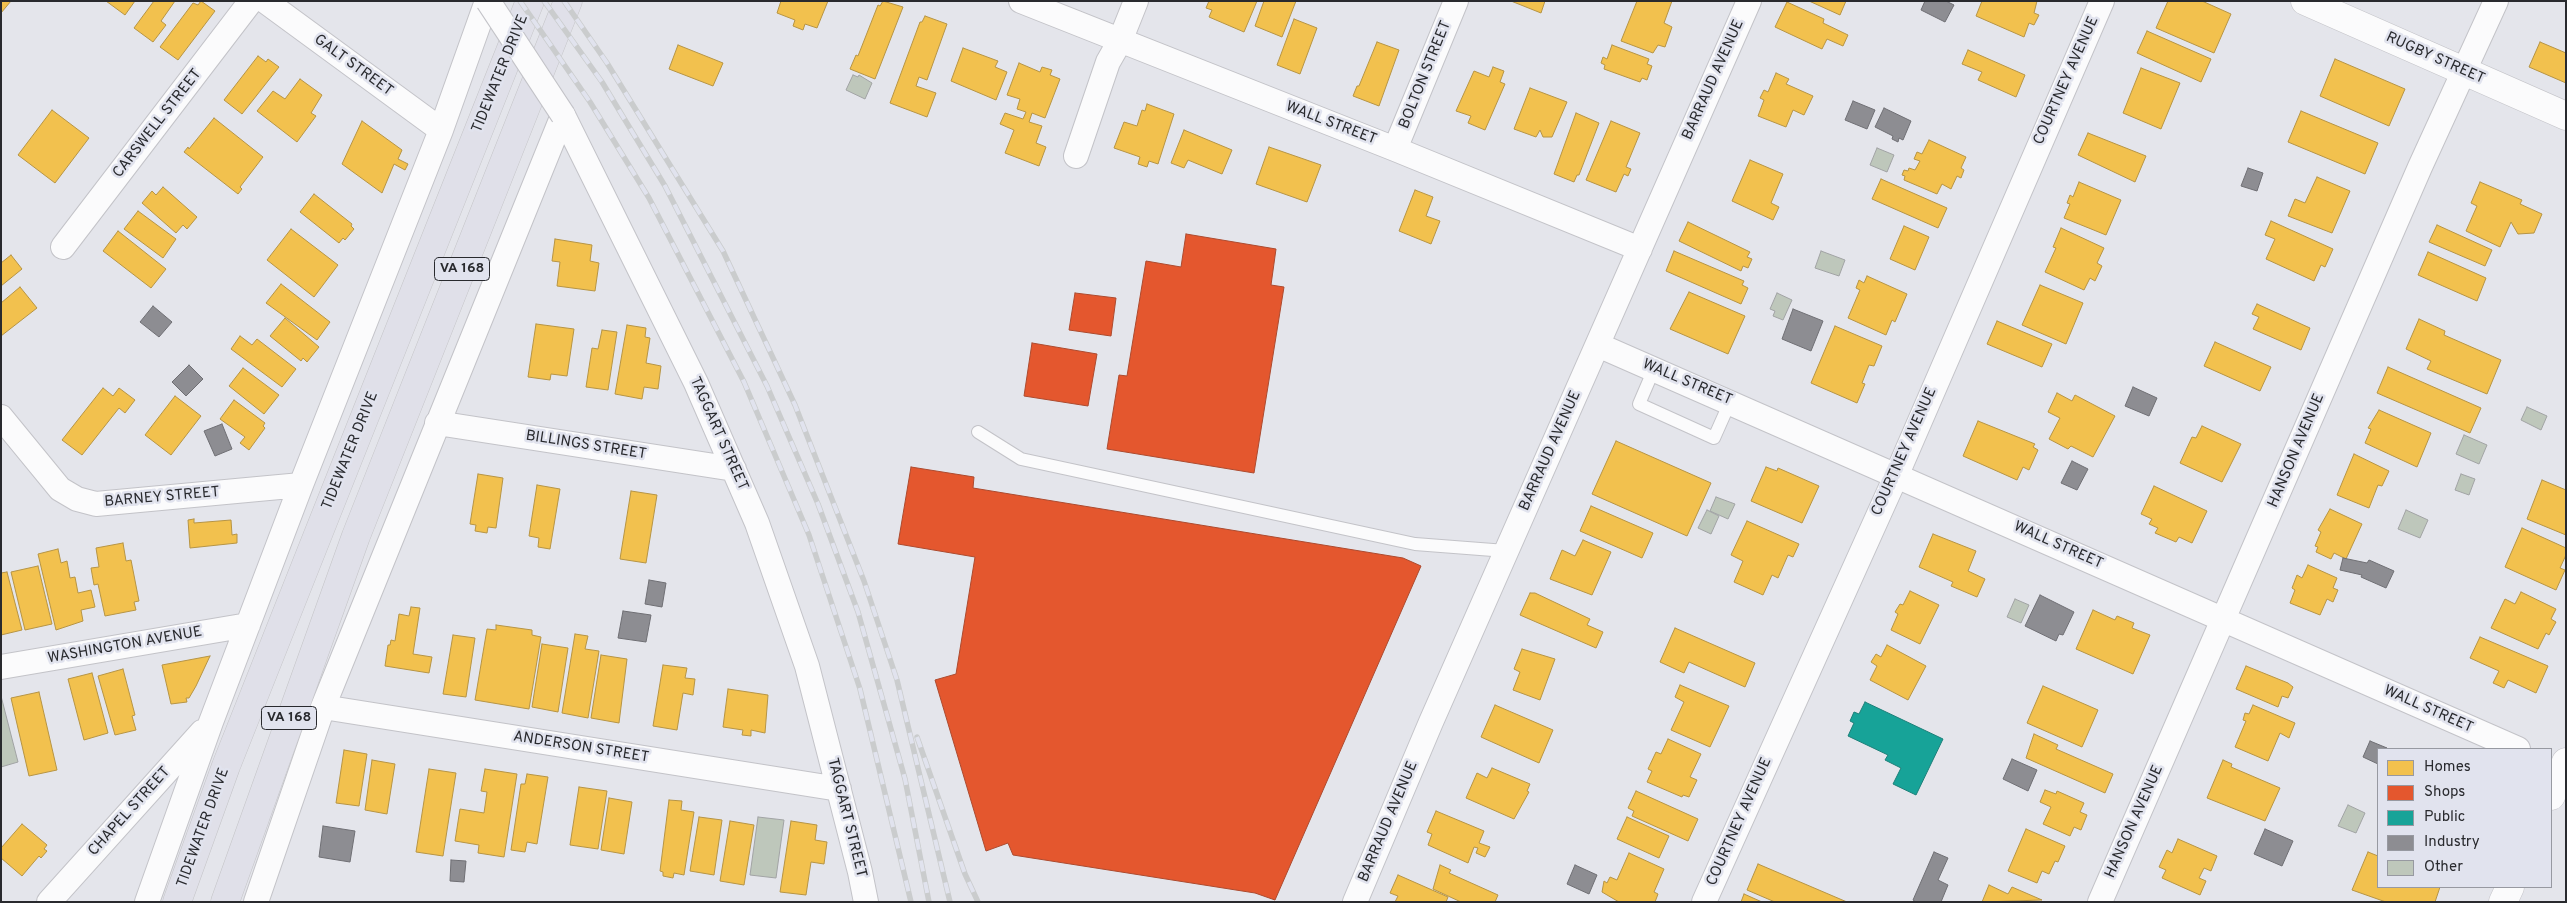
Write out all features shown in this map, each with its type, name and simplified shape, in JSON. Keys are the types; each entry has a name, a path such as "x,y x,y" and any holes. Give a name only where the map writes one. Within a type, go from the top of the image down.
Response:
{"highway":[{"name":"TIDEWATER DRIVE","path":"177,902 226,766 530,1"},
{"name":"VA 168","path":"225,902 356,536 568,1"}],"street":[{"name":"CARSWELL STREET","path":"63,247 251,1"},
{"name":"GALT STREET","path":"265,1 441,130"},
{"name":"TIDEWATER DRIVE","path":"147,902 211,722 301,485 441,130 488,1"},
{"name":"TAGGART STREET","path":"488,1 563,115 696,382 757,523 795,630 840,789 866,902"},
{"name":"WALL STREET","path":"1021,1 1396,149 1640,249"},
{"path":"1076,156 1108,62 1120,41 1136,1"},
{"name":"BOLTON STREET","path":"1396,149 1456,1"},
{"name":"BARRAUD AVENUE","path":"1355,902 1506,552 1749,1"},
{"name":"COURTNEY AVENUE","path":"1704,902 1896,474 2102,1"},
{"name":"RUGBY STREET","path":"2305,1 2566,116"},
{"name":"HANSON AVENUE","path":"2100,902 2420,167 2496,1"},
{"path":"256,902 323,707 563,115"},
{"name":"WALL STREET","path":"1598,345 1896,474 2516,748"},
{"name":"BARNEY STREET","path":"1,417 60,489 77,499 96,504 301,485"},
{"name":"BILLINGS STREET","path":"437,423 734,469"},
{"name":"WASHINGTON AVENUE","path":"1,666 248,625"},
{"name":"ANDERSON STREET","path":"323,707 840,789"},
{"name":"CHAPEL STREET","path":"49,902 211,722"},
{"path":"2552,793 2561,766"},
{"path":"2503,902 2510,888"}],"lane":[{"path":"1654,370 1639,404 1714,438 1730,402"},
{"path":"978,432 1021,459 1415,544 1506,552"}],"building: Homes":[{"path":"1,1 11,1 1,13"},
{"path":"106,1 135,1 125,15"},
{"path":"154,1 175,1 161,21 166,25 153,42 134,28"},
{"path":"201,1 215,11 178,60 160,47 193,3 198,5"},
{"path":"781,1 828,1 817,28 805,24 803,30 793,26 795,20 777,13"},
{"path":"883,1 903,7 875,79 850,69 856,55 858,56 878,5 880,6"},
{"path":"1209,1 1257,1 1244,32 1209,17 1212,10 1206,8"},
{"path":"1264,1 1296,1 1282,37 1255,26"},
{"path":"1511,1 1545,1 1541,13"},
{"path":"1637,1 1672,1 1664,23 1672,27 1665,47 1658,45 1653,53 1621,41"},
{"path":"1809,1 1846,1 1840,15"},
{"path":"1982,1 2037,1 2034,13 2039,15 2034,25 2029,23 2024,37 1976,16"},
{"path":"2168,1 2202,1 2231,14 2214,53 2156,28"},
{"path":"1787,2 1824,19 1823,23 1848,35 1843,46 1827,39 1822,49 1775,27"},
{"path":"925,16 947,24 927,80 919,77 916,86 936,93 927,117 890,103 920,22 922,22"},
{"path":"1294,19 1317,28 1300,74 1277,65"},
{"path":"2147,31 2211,59 2201,82 2137,53"},
{"path":"1377,42 1399,50 1379,106 1353,96"},
{"path":"2540,42 2566,53 2566,83 2529,67"},
{"path":"678,45 723,63 713,86 669,69"},
{"path":"1612,45 1649,59 1647,64 1652,66 1647,80 1642,78 1640,82 1604,69 1605,65 1601,63 1603,57 1607,59"},
{"path":"963,48 998,61 995,67 1007,72 996,100 951,81"},
{"path":"1968,50 2025,75 2016,97 1978,80 1982,72 1962,64"},
{"path":"258,56 266,62 268,59 279,67 242,114 224,100"},
{"path":"2335,59 2405,89 2389,126 2320,96"},
{"path":"1019,63 1040,72 1042,67 1052,70 1050,75 1060,79 1045,118 1032,113 1029,122 1042,126 1036,143 1046,147 1039,166 1005,153 1014,130 1000,124 1005,113 1023,119 1026,112 1017,109 1020,99 1007,95"},
{"path":"1493,67 1504,71 1500,82 1505,84 1485,130 1468,123 1471,116 1456,111 1474,71 1489,77"},
{"path":"2141,68 2180,83 2161,129 2123,113"},
{"path":"1776,73 1789,79 1786,84 1813,96 1804,115 1793,110 1786,127 1758,116 1764,100 1760,98 1764,90 1768,92"},
{"path":"300,79 322,95 311,113 316,116 297,142 257,111 273,91 285,99"},
{"path":"1530,88 1567,102 1552,137 1543,137 1540,130 1536,137 1514,129"},
{"path":"1147,104 1174,114 1158,164 1149,161 1147,167 1138,164 1140,157 1114,148 1124,122 1137,126 1142,110 1145,111"},
{"path":"52,110 89,138 55,183 18,155"},
{"path":"2301,111 2378,143 2365,174 2288,142"},
{"path":"1576,113 1599,123 1579,175 1577,175 1574,182 1554,174"},
{"path":"214,118 263,157 240,187 242,189 238,194 184,152 188,147 189,149"},
{"path":"362,121 402,150 398,159 408,164 405,170 394,164 382,193 342,164"},
{"path":"1611,121 1640,133 1626,167 1631,169 1628,176 1624,174 1616,192 1586,180"},
{"path":"1184,130 1232,150 1222,174 1188,160 1184,168 1171,163"},
{"path":"2088,133 2146,156 2135,182 2078,155"},
{"path":"1929,140 1966,157 1961,168 1964,170 1961,178 1957,176 1951,189 1942,184 1937,194 1904,180 1905,176 1902,175 1904,170 1908,171 1909,168 1915,170 1920,161 1914,159 1917,152 1922,154"},
{"path":"1269,147 1321,165 1307,202 1256,184"},
{"path":"1750,160 1783,174 1771,203 1779,207 1773,220 1732,201"},
{"path":"2317,177 2350,191 2332,233 2288,216 2295,199 2305,203"},
{"path":"1881,179 1947,208 1938,228 1872,199"},
{"path":"2079,182 2121,200 2106,235 2064,218 2070,204 2067,203 2070,195 2073,197"},
{"path":"2480,182 2522,200 2520,204 2542,214 2534,233 2518,234 2511,222 2500,247 2466,231 2477,206 2471,203"},
{"path":"163,187 197,217 187,229 183,225 176,233 142,203 152,191 156,195"},
{"path":"1415,190 1433,197 1426,216 1440,221 1431,244 1399,231"},
{"path":"314,194 352,224 351,226 354,229 345,240 343,238 339,243 300,212"},
{"path":"138,211 176,239 163,258 124,229"},
{"path":"2271,221 2333,249 2325,267 2321,265 2314,281 2266,259 2275,239 2265,235"},
{"path":"1688,222 1750,252 1747,257 1752,259 1748,268 1743,266 1741,271 1679,241"},
{"path":"2437,225 2492,250 2485,266 2429,242"},
{"path":"1904,226 1929,237 1915,270 1890,259"},
{"path":"2061,228 2104,248 2097,263 2102,266 2095,281 2090,278 2084,290 2045,272 2056,248 2053,247"},
{"path":"291,229 338,265 314,297 267,260"},
{"path":"118,231 166,269 151,288 103,251"},
{"path":"555,239 592,245 590,261 599,263 595,291 557,286 560,262 552,261"},
{"path":"1674,251 1744,281 1742,285 1748,288 1741,304 1666,271"},
{"path":"2428,252 2486,278 2477,301 2418,275"},
{"path":"11,255 22,269 1,286 1,263"},
{"path":"1867,276 1907,294 1895,322 1892,320 1886,335 1848,318 1860,290 1856,288 1859,280 1864,283"},
{"path":"281,284 330,322 317,340 266,303"},
{"path":"2040,285 2083,303 2066,344 2022,325"},
{"path":"20,287 37,308 1,336 1,303"},
{"path":"1689,292 1745,316 1728,354 1670,329"},
{"path":"2257,304 2310,328 2301,350 2253,329 2259,317 2252,314"},
{"path":"285,318 319,347 307,362 303,358 301,361 270,336"},
{"path":"2419,319 2445,331 2444,335 2501,360 2487,394 2427,369 2431,361 2406,349"},
{"path":"1997,321 2052,344 2042,367 1987,344"},
{"path":"536,324 574,329 567,376 551,374 550,380 528,377"},
{"path":"627,325 646,328 645,337 650,338 646,363 661,366 658,389 644,387 642,399 615,394"},
{"path":"1835,326 1882,346 1874,366 1869,365 1862,383 1865,384 1857,403 1811,383"},
{"path":"602,330 617,332 608,390 586,387 592,348 598,349"},
{"path":"240,336 252,345 257,339 296,369 282,387 231,349"},
{"path":"2215,342 2271,367 2260,391 2204,366"},
{"path":"2388,367 2481,408 2470,433 2377,393"},
{"path":"243,368 279,395 264,414 229,386"},
{"path":"103,388 113,396 119,388 135,400 125,413 119,408 82,455 62,440"},
{"path":"2057,393 2072,401 2075,395 2115,416 2093,457 2071,446 2068,449 2049,439 2060,418 2048,412"},
{"path":"175,396 201,416 171,455 145,435"},
{"path":"234,400 265,423 263,426 265,428 249,450 240,443 245,437 220,419"},
{"path":"2379,410 2431,433 2417,467 2365,443 2371,429 2368,428"},
{"path":"1978,421 2035,444 2033,447 2038,450 2029,470 2023,467 2017,480 1963,456"},
{"path":"2202,426 2241,444 2222,482 2180,463 2192,437 2196,438"},
{"path":"1616,441 1711,483 1687,536 1592,494"},
{"path":"2354,454 2389,471 2382,486 2378,485 2369,508 2337,495"},
{"path":"1766,467 1777,471 1778,468 1819,486 1802,523 1751,501"},
{"path":"478,474 503,478 496,528 488,527 487,533 475,531 476,525 470,524"},
{"path":"2542,480 2566,490 2566,535 2527,519"},
{"path":"537,485 560,489 550,549 538,547 539,538 529,536"},
{"path":"2154,486 2207,511 2192,543 2179,537 2176,542 2155,533 2158,528 2149,524 2152,519 2141,514"},
{"path":"631,491 657,495 646,563 620,559"},
{"path":"1591,506 1653,533 1642,558 1580,531"},
{"path":"2330,509 2362,524 2346,559 2334,553 2331,559 2316,552 2318,547 2315,546 2321,532 2318,530"},
{"path":"194,519 194,523 231,520 232,535 237,534 237,543 190,548 188,520"},
{"path":"1747,521 1799,544 1793,557 1788,555 1778,578 1772,575 1763,595 1734,582 1743,561 1731,555"},
{"path":"2522,528 2566,548 2566,555 2560,568 2565,570 2556,590 2505,567"},
{"path":"1933,534 1976,551 1968,571 1985,579 1977,597 1951,586 1953,582 1919,567"},
{"path":"1583,540 1611,552 1592,595 1550,579 1562,550 1575,556"},
{"path":"123,543 126,561 131,560 139,601 134,602 136,610 105,616 98,584 94,585 91,568 99,567 96,548"},
{"path":"58,549 61,563 67,561 70,578 75,577 78,593 91,590 95,607 81,610 83,621 56,630 38,554"},
{"path":"2308,565 2337,578 2333,588 2338,590 2333,602 2327,599 2320,615 2290,603 2295,590 2292,588 2297,575 2302,578"},
{"path":"38,566 52,624 25,630 11,572"},
{"path":"7,572 22,630 1,635 1,573"},
{"path":"1910,591 1939,605 1920,644 1891,630 1898,614 1895,612 1900,604 1903,605"},
{"path":"2521,592 2556,609 2551,619 2556,622 2549,635 2546,633 2538,649 2491,628 2505,599 2515,604"},
{"path":"1530,593 1535,593 1590,619 1587,625 1603,632 1596,648 1520,615"},
{"path":"411,607 420,608 413,654 432,657 429,673 385,666 388,645 390,645 391,640 395,641 399,614 409,616"},
{"path":"2093,610 2115,620 2117,616 2134,623 2132,628 2150,635 2133,674 2076,649"},
{"path":"496,625 532,630 532,635 541,637 529,709 475,700 487,629 496,630"},
{"path":"1675,628 1755,663 1745,687 1689,662 1684,673 1660,662"},
{"path":"575,634 588,636 585,649 599,651 588,718 562,713"},
{"path":"453,635 475,638 466,697 443,694"},
{"path":"2480,637 2548,666 2536,693 2508,680 2504,688 2493,683 2499,671 2470,658"},
{"path":"542,644 568,648 558,712 532,707"},
{"path":"1887,645 1926,666 1908,700 1870,680 1877,666 1871,662 1876,654 1881,657"},
{"path":"1522,649 1555,659 1540,700 1513,690 1520,672 1514,669"},
{"path":"601,655 627,659 619,723 591,718"},
{"path":"210,656 196,686 189,698 186,698 187,702 171,704 162,665"},
{"path":"663,665 687,668 685,678 695,679 693,695 683,693 677,730 653,726"},
{"path":"2246,666 2288,683 2293,687 2288,698 2282,696 2278,707 2236,689"},
{"path":"123,669 135,715 132,716 136,730 115,735 98,676"},
{"path":"92,673 108,733 84,740 68,679"},
{"path":"1680,685 1729,706 1710,747 1671,730 1684,702 1675,697"},
{"path":"2043,686 2098,710 2082,747 2027,723"},
{"path":"728,689 768,695 765,733 751,730 751,736 742,735 743,730 723,727"},
{"path":"39,692 57,770 29,776 11,698"},
{"path":"1495,705 1553,730 1539,763 1481,737"},
{"path":"2253,705 2295,723 2289,738 2280,733 2268,761 2235,747 2246,721 2243,720 2245,713 2249,714"},
{"path":"2034,734 2058,745 2056,749 2113,774 2105,793 2026,758"},
{"path":"1668,739 1701,754 1690,777 1697,780 1689,797 1683,795 1682,797 1647,782 1652,771 1648,769 1656,752 1661,754"},
{"path":"344,750 367,754 359,806 336,803"},
{"path":"372,760 395,764 387,814 365,810"},
{"path":"2223,760 2232,764 2231,767 2280,788 2265,821 2207,798"},
{"path":"1492,768 1530,784 1527,791 1529,792 1514,819 1466,798 1477,773 1487,778"},
{"path":"429,769 456,773 443,856 416,852"},
{"path":"485,769 517,774 504,857 478,853 479,845 455,841 460,809 484,813 487,792 481,791"},
{"path":"527,774 548,777 537,844 527,842 525,852 511,850 521,784 525,784"},
{"path":"579,787 607,791 598,849 570,845"},
{"path":"2045,790 2056,794 2057,791 2084,803 2080,812 2087,815 2081,830 2074,827 2070,836 2043,824 2051,807 2040,802"},
{"path":"1636,791 1698,819 1688,841 1632,816 1634,811 1628,808"},
{"path":"609,798 632,802 624,854 601,850"},
{"path":"669,800 682,801 681,810 694,812 684,875 674,873 673,878 663,876 663,872 660,871"},
{"path":"1436,811 1484,831 1479,843 1490,847 1485,857 1476,853 1478,848 1474,847 1468,863 1428,845 1432,834 1427,832"},
{"path":"699,817 722,820 714,875 690,871"},
{"path":"1627,817 1669,836 1659,858 1617,839"},
{"path":"730,821 754,825 744,885 720,881"},
{"path":"791,821 817,825 815,840 827,842 824,864 811,862 806,895 780,892"},
{"path":"22,824 47,845 44,849 47,851 41,858 39,856 22,876 1,858 1,848"},
{"path":"2026,829 2065,846 2058,862 2055,861 2049,874 2042,871 2037,883 2008,871"},
{"path":"2178,839 2217,856 2211,871 2204,868 2199,878 2206,881 2200,895 2162,878 2166,870 2159,867 2167,850 2172,853"},
{"path":"2368,852 2377,856 2377,888 2440,888 2435,902 2386,902 2352,890"},
{"path":"1629,853 1664,869 1654,892 1658,894 1655,902 1619,902 1602,892 1604,881 1607,883 1610,877 1617,880"},
{"path":"1758,864 1847,902 1775,902 1747,890"},
{"path":"1440,865 1451,870 1449,873 1498,895 1495,902 1461,902 1433,889"},
{"path":"1398,875 1448,897 1446,902 1395,902 1398,896 1390,893"},
{"path":"1989,885 2008,894 2012,887 2042,900 1982,902"},
{"path":"1744,894 1762,902 1741,902"}],"building: Shops":[{"path":"1186,234 1276,249 1271,285 1284,287 1254,473 1107,449 1119,375 1127,376 1146,261 1181,267"},
{"path":"1075,293 1116,298 1111,336 1069,330"},
{"path":"1032,343 1097,354 1088,406 1024,396"},
{"path":"911,467 974,477 973,488 1403,558 1421,566 1275,900 1255,893 1013,855 1008,843 986,851 935,680 956,674 975,557 898,544"}],"building: Public":[{"path":"1865,702 1943,739 1916,795 1893,784 1901,768 1885,760 1888,755 1848,736 1854,723 1850,721 1854,712 1859,714"}],"building: Industry":[{"path":"1925,1 1946,1 1954,5 1945,22 1921,10"},
{"path":"1853,101 1875,110 1867,129 1845,120"},
{"path":"1884,108 1911,121 1903,140 1899,138 1898,142 1892,139 1893,136 1875,127"},
{"path":"2248,168 2263,173 2257,191 2241,186"},
{"path":"153,306 172,322 159,337 140,322"},
{"path":"1793,309 1823,321 1811,351 1782,339"},
{"path":"189,365 203,379 186,396 172,382"},
{"path":"2133,387 2157,398 2149,416 2125,406"},
{"path":"222,424 232,449 215,456 204,431"},
{"path":"2072,461 2088,469 2077,490 2061,483"},
{"path":"2343,558 2367,563 2369,560 2394,571 2386,588 2361,577 2362,575 2340,570"},
{"path":"649,580 666,583 662,607 645,604"},
{"path":"2040,595 2074,612 2063,635 2059,634 2056,641 2025,626"},
{"path":"623,611 651,615 646,642 618,638"},
{"path":"2370,741 2387,748 2377,748 2377,764 2363,757"},
{"path":"2012,759 2037,770 2028,791 2003,779"},
{"path":"323,826 355,831 350,862 319,857"},
{"path":"2265,829 2293,841 2282,866 2254,854"},
{"path":"1934,852 1948,858 1938,880 1948,885 1941,902 1916,902 1913,900"},
{"path":"451,860 466,861 464,882 450,881"},
{"path":"1575,865 1597,875 1589,894 1567,884"}],"building: Other":[{"path":"853,75 858,77 859,75 872,83 865,99 846,90"},
{"path":"1877,148 1894,155 1887,172 1870,165"},
{"path":"1821,251 1845,260 1839,276 1815,268"},
{"path":"1777,293 1792,300 1783,320 1773,316 1775,311 1770,309"},
{"path":"2527,407 2547,416 2541,430 2521,420"},
{"path":"2464,435 2487,445 2479,464 2456,454"},
{"path":"2461,474 2475,479 2469,495 2455,490"},
{"path":"1716,497 1735,504 1728,519 1710,511"},
{"path":"1707,510 1719,516 1711,534 1698,528"},
{"path":"2406,510 2428,520 2420,538 2398,529"},
{"path":"2015,599 2029,605 2021,623 2007,617"},
{"path":"1,696 18,762 1,767"},
{"path":"2348,805 2365,813 2356,833 2338,826"},
{"path":"758,817 784,820 776,878 750,875"}],"railway":[{"path":"520,1 590,102 649,198 744,382 809,535 860,689 911,902"},
{"path":"544,1 602,82 665,186 767,386 818,504 858,612 905,779 929,902"},
{"path":"564,1 607,63 723,251 795,405 864,581 897,680 950,902"},
{"path":"917,737 965,874 978,902"}]}
